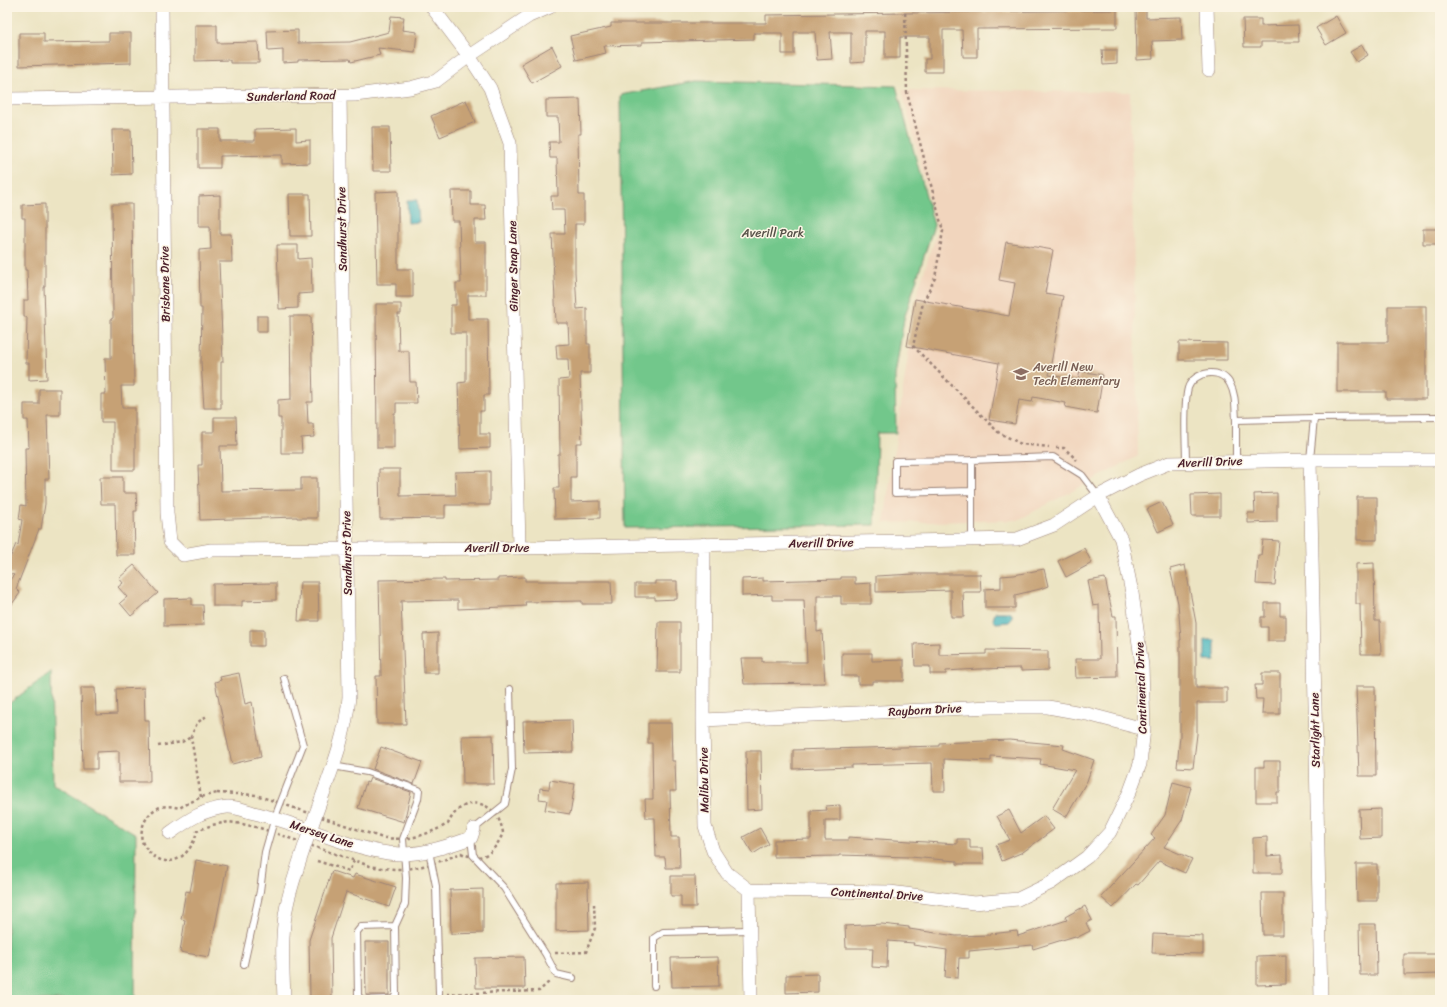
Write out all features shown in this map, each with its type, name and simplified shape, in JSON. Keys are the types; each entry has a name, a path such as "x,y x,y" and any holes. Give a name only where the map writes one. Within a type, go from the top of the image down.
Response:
{"street":[{"name":"Brisbane Drive","path":"162,7 167,513 170,542 184,554"},
{"name":"Ginger Snap Lane","path":"432,7 469,56 490,88 510,143 519,548"},
{"name":"Sunderland Road","path":"7,99 340,96 410,88 436,81 469,56 529,16 550,7"},
{"path":"1207,7 1209,70"},
{"name":"Sandhurst Drive","path":"284,1000 284,922 288,900 310,829 333,766 347,720 349,697 340,96"},
{"name":"Averill Drive","path":"184,554 211,550 519,548 972,541 1016,539 1054,525 1098,496 1139,475 1169,463 1310,460 1440,460"},
{"name":"Starlight Lane","path":"1310,460 1321,1000"},
{"name":"Continental Drive","path":"749,890 890,892 974,903 1018,899 1051,883 1087,858 1110,832 1130,791 1140,764 1144,729 1142,666 1132,593 1121,539 1098,496"},
{"name":"Malibu Drive","path":"704,544 702,720 705,826 713,851 727,873 749,890"},
{"name":"Rayborn Drive","path":"702,720 992,707 1048,707 1087,714 1144,729"},
{"name":"Mersey Lane","path":"170,833 197,814 228,807 275,817 358,846 388,853 403,854 429,851 473,833"},
{"path":"749,890 751,1000"}],"lane":[{"path":"1186,463 1186,409 1188,389 1192,380 1199,375 1206,374 1223,376 1229,382 1234,394 1236,420 1236,462"},
{"path":"1236,420 1440,417"},
{"path":"1310,460 1314,418"},
{"path":"972,491 895,493 895,461 1053,457 1082,475 1098,496"},
{"path":"972,460 972,541"},
{"path":"244,964 260,891 265,852 275,817 303,745 284,678"},
{"path":"510,689 512,768 505,804 473,833 473,855 504,888 556,974 573,978"},
{"path":"333,766 367,772 419,790 418,799 404,839 403,854 406,878 405,904 395,926 396,995 393,999 363,1000 358,996 357,932 360,927 395,926"},
{"path":"429,851 436,886 439,994"},
{"path":"654,986 654,938 663,932 750,930"}],"path":[{"path":"905,7 908,93 943,230 935,278 923,303 913,346 998,432 1021,444 1064,448 1079,462"},
{"path":"200,796 191,737 197,723 208,715"},
{"path":"158,746 182,742 191,737"},
{"path":"317,861 349,871 354,861"},
{"path":"439,994 539,991 556,974 554,953 586,952 595,928 594,904"}],"shaded area":[{"name":"Averill New Tech Elementary","path":"902,90 1130,92 1138,456 1018,520 884,523 917,293 937,232"}],"green space":[{"name":"Averill Park","path":"696,81 896,86 934,225 904,319 895,376 896,433 877,433 875,525 625,528 620,95"},
{"path":"51,672 53,784 136,834 135,1000 7,1000 7,705"}],"water":[{"path":"407,200 417,200 419,222 408,223"},
{"path":"995,612 1009,612 1012,614 1012,619 1009,622 996,623 993,620"},
{"path":"1205,640 1215,640 1215,661 1205,661"}],"building":[{"path":"1136,9 1146,9 1146,18 1181,17 1182,40 1152,41 1153,59 1137,60"},
{"path":"1117,10 1117,28 977,29 977,57 963,57 962,30 943,30 943,72 925,72 925,59 930,59 930,37 900,37 900,58 885,58 885,31 865,31 865,62 851,63 851,32 830,32 832,59 817,60 815,32 794,32 794,54 782,54 782,33 754,33 754,39 642,42 642,45 604,46 606,53 576,60 570,36 611,27 611,23 766,23 766,15"},
{"path":"391,16 404,17 402,30 417,32 415,52 378,48 380,55 351,62 350,59 298,60 298,62 283,63 283,50 268,51 267,31 298,30 298,43 350,42 389,32"},
{"path":"1336,16 1346,33 1326,45 1316,28"},
{"path":"1243,19 1261,19 1261,26 1298,25 1299,42 1261,42 1261,47 1244,47"},
{"path":"195,25 217,25 217,43 258,42 259,63 230,63 230,60 195,61"},
{"path":"19,33 44,33 44,42 109,41 109,33 131,33 131,63 19,66"},
{"path":"1362,45 1368,55 1357,62 1350,52"},
{"path":"552,46 562,66 532,83 521,64"},
{"path":"1102,50 1117,50 1117,64 1103,65"},
{"path":"580,99 581,134 578,134 579,195 584,195 584,224 575,224 575,272 577,309 587,308 587,344 590,344 590,373 580,373 582,443 576,443 576,477 571,477 571,502 600,501 600,518 555,519 554,488 559,488 558,454 560,454 559,380 569,379 568,359 557,359 556,345 569,344 568,323 556,323 552,234 565,234 564,210 552,210 551,196 558,196 557,158 550,158 549,142 559,142 558,117 546,117 546,100"},
{"path":"466,100 475,122 440,137 431,116"},
{"path":"372,127 390,127 391,171 373,171"},
{"path":"296,128 296,141 310,140 310,163 282,164 282,155 220,156 220,168 198,168 198,129 220,129 220,141 255,141 255,129"},
{"path":"112,130 131,130 132,174 113,175"},
{"path":"398,191 398,269 413,269 413,297 396,297 396,284 377,284 375,192"},
{"path":"451,191 471,191 471,205 485,205 486,220 475,220 475,242 486,242 486,295 468,295 468,319 488,319 489,395 484,395 484,411 480,411 480,434 490,434 490,448 460,449 458,383 466,382 466,333 451,333 451,305 456,305 456,283 461,283 459,221 452,221"},
{"path":"289,194 310,194 311,236 290,236"},
{"path":"220,195 220,234 231,234 232,262 219,262 223,362 221,362 221,408 204,408 201,362 202,308 200,308 199,250 211,249 210,226 199,226 199,196"},
{"path":"45,204 44,287 47,379 29,380 29,363 26,363 27,317 24,317 24,300 28,300 27,270 25,270 25,218 22,218 22,205"},
{"path":"112,204 132,204 134,386 121,386 122,408 135,408 135,470 113,470 113,422 101,422 101,394 106,394 105,358 111,358 111,319 113,318"},
{"path":"1423,229 1440,229 1440,244 1423,244"},
{"path":"1006,242 1053,250 1045,293 1063,296 1049,375 1078,380 1080,371 1103,375 1097,413 1065,407 1066,403 1033,397 1032,402 1019,400 1015,424 989,420 999,363 907,346 915,299 1009,316 1015,283 999,280"},
{"path":"277,245 298,245 298,259 311,258 312,293 298,294 298,308 279,309"},
{"path":"376,304 401,304 401,314 398,314 399,351 409,351 410,382 416,382 417,403 396,403 396,413 394,413 394,448 377,448"},
{"path":"1388,306 1426,306 1426,399 1386,399 1386,392 1337,392 1337,342 1388,342"},
{"path":"257,316 267,316 267,332 257,332"},
{"path":"290,316 311,316 313,402 307,402 308,424 313,424 314,437 301,438 302,453 281,453 281,418 278,418 278,400 291,399"},
{"path":"1179,342 1227,343 1227,360 1179,360"},
{"path":"39,389 60,389 60,415 47,415 49,479 45,479 45,504 41,529 39,529 16,589 20,593 7,611 7,583 14,575 7,572 7,565 16,544 18,545 22,520 19,519 21,505 26,506 25,448 29,448 28,420 24,420 24,404 39,404"},
{"path":"214,417 236,417 237,446 220,446 221,491 301,490 301,478 317,478 317,518 297,517 200,520 198,465 202,465 202,432 214,432"},
{"path":"379,469 400,469 400,496 456,495 455,472 490,471 490,505 445,505 445,518 380,519"},
{"path":"100,477 123,477 123,493 136,493 137,511 134,511 135,555 116,555 115,504 101,504"},
{"path":"1277,493 1277,522 1248,523 1248,513 1255,513 1254,494"},
{"path":"1220,494 1220,516 1192,516 1191,495"},
{"path":"1357,497 1377,497 1377,540 1357,540"},
{"path":"1162,502 1173,525 1158,532 1147,509"},
{"path":"1263,540 1279,541 1275,585 1256,584 1258,555 1261,555"},
{"path":"1084,548 1092,563 1066,577 1058,561"},
{"path":"1374,563 1375,621 1380,621 1381,654 1361,654 1360,604 1356,604 1356,564"},
{"path":"134,565 158,593 131,616 120,603 127,597 118,587 123,583 119,578"},
{"path":"1185,565 1196,623 1196,688 1227,688 1227,703 1197,703 1197,734 1193,768 1177,767 1180,736 1181,640 1178,603 1170,569"},
{"path":"1044,569 1048,586 1015,595 1015,608 985,608 985,589 1001,588 1001,576"},
{"path":"914,574 980,574 981,592 963,592 964,617 951,617 951,590 876,592 876,576"},
{"path":"525,577 525,581 611,581 612,604 582,604 582,601 525,602 526,606 458,609 458,600 401,601 406,724 377,724 376,676 381,676 379,580 498,580 498,578"},
{"path":"841,577 855,577 855,584 871,583 871,604 841,604 841,596 817,596 817,632 822,631 825,683 744,684 741,658 762,658 762,662 807,662 804,600 772,600 772,595 742,596 742,579 763,578 763,581 841,579"},
{"path":"1105,578 1113,616 1116,616 1117,677 1076,678 1075,659 1100,659 1099,605 1093,606 1088,581"},
{"path":"655,581 677,581 677,599 655,600 655,597 635,597 635,584 655,584"},
{"path":"300,582 318,582 319,621 298,621"},
{"path":"276,583 276,600 242,601 242,606 213,606 213,584"},
{"path":"192,598 192,605 203,605 204,625 164,626 164,599"},
{"path":"1265,603 1280,603 1280,616 1286,616 1286,641 1268,641 1268,627 1261,627 1261,617 1265,617"},
{"path":"658,622 680,622 680,672 657,672"},
{"path":"250,630 264,630 264,646 250,646"},
{"path":"438,633 438,673 424,673 423,634"},
{"path":"939,643 939,655 986,654 986,650 1048,651 1048,670 1021,671 1021,668 978,669 946,671 946,674 930,674 930,666 915,666 914,644"},
{"path":"842,653 872,653 872,661 904,660 904,681 872,681 872,684 858,684 858,676 842,676"},
{"path":"239,673 245,704 252,702 261,757 232,764 215,682 221,680 220,677"},
{"path":"1262,673 1280,673 1280,714 1262,714 1263,699 1256,699 1255,685 1262,685"},
{"path":"1356,686 1375,686 1376,776 1359,776"},
{"path":"81,688 95,688 96,715 117,714 116,689 144,688 145,720 149,720 150,782 119,782 119,751 97,752 97,769 83,769"},
{"path":"572,720 573,752 524,753 523,721"},
{"path":"648,723 671,723 672,761 675,761 676,791 670,791 671,837 679,837 680,868 666,868 665,857 656,857 655,818 646,818 645,799 653,799 652,743 648,743"},
{"path":"493,735 494,784 463,784 462,736"},
{"path":"1009,740 1064,745 1063,749 1094,760 1087,781 1066,817 1052,809 1075,770 1040,764 1041,759 991,756 991,761 944,759 945,791 933,791 932,763 852,765 852,767 793,769 793,750 939,746 939,743"},
{"path":"381,747 422,762 414,784 373,769"},
{"path":"746,751 761,751 762,809 747,810"},
{"path":"1264,761 1280,761 1280,792 1277,792 1277,802 1256,802 1256,767 1264,767"},
{"path":"370,778 411,792 404,822 358,808 366,782 368,783"},
{"path":"550,780 575,784 570,814 545,810 547,800 539,799 540,788 549,789"},
{"path":"1173,782 1191,787 1182,820 1164,847 1192,859 1185,873 1159,861 1138,885 1136,884 1113,908 1101,897 1155,838 1151,835 1165,815"},
{"path":"840,805 840,820 825,820 825,840 848,840 848,837 957,844 957,839 970,839 970,848 983,848 984,864 957,864 957,861 910,857 839,855 774,857 774,840 811,839 811,811 827,810 826,806"},
{"path":"1381,809 1381,838 1360,839 1359,810"},
{"path":"1009,810 1021,833 1044,816 1054,829 1023,852 1002,861 996,845 1010,840 997,816"},
{"path":"760,828 769,844 753,854 743,837"},
{"path":"1267,837 1267,856 1282,855 1282,873 1253,873 1253,838"},
{"path":"196,860 227,866 209,957 180,952 185,920 181,919 186,891 190,892"},
{"path":"1356,864 1377,864 1377,901 1357,901"},
{"path":"332,871 353,878 355,874 396,887 389,907 346,892 331,938 332,997 310,998 309,940"},
{"path":"671,876 695,876 696,907 681,907 681,896 671,896"},
{"path":"588,882 589,930 556,931 556,883"},
{"path":"483,889 483,933 451,934 450,890"},
{"path":"1262,893 1283,893 1283,935 1263,935"},
{"path":"1085,906 1092,920 1086,923 1090,931 1076,938 1075,936 1033,949 1032,945 969,951 969,958 959,958 958,978 945,977 947,950 913,945 914,943 888,941 887,968 872,967 873,948 846,948 845,926 882,924 909,927 909,929 956,936 990,935 1017,931 1018,936 1067,920 1065,917"},
{"path":"1359,924 1376,924 1377,975 1360,975"},
{"path":"1153,934 1203,936 1203,954 1152,953"},
{"path":"365,942 389,942 389,995 366,995"},
{"path":"1404,954 1440,954 1440,974 1404,975"},
{"path":"1286,955 1286,984 1257,985 1257,956"},
{"path":"524,957 525,988 476,988 475,958"},
{"path":"718,957 719,986 672,987 671,958"},
{"path":"818,974 818,992 786,993 786,975"}],"place":[{"name":"Averill New Tech Elementary","path":"1021,374"}]}
